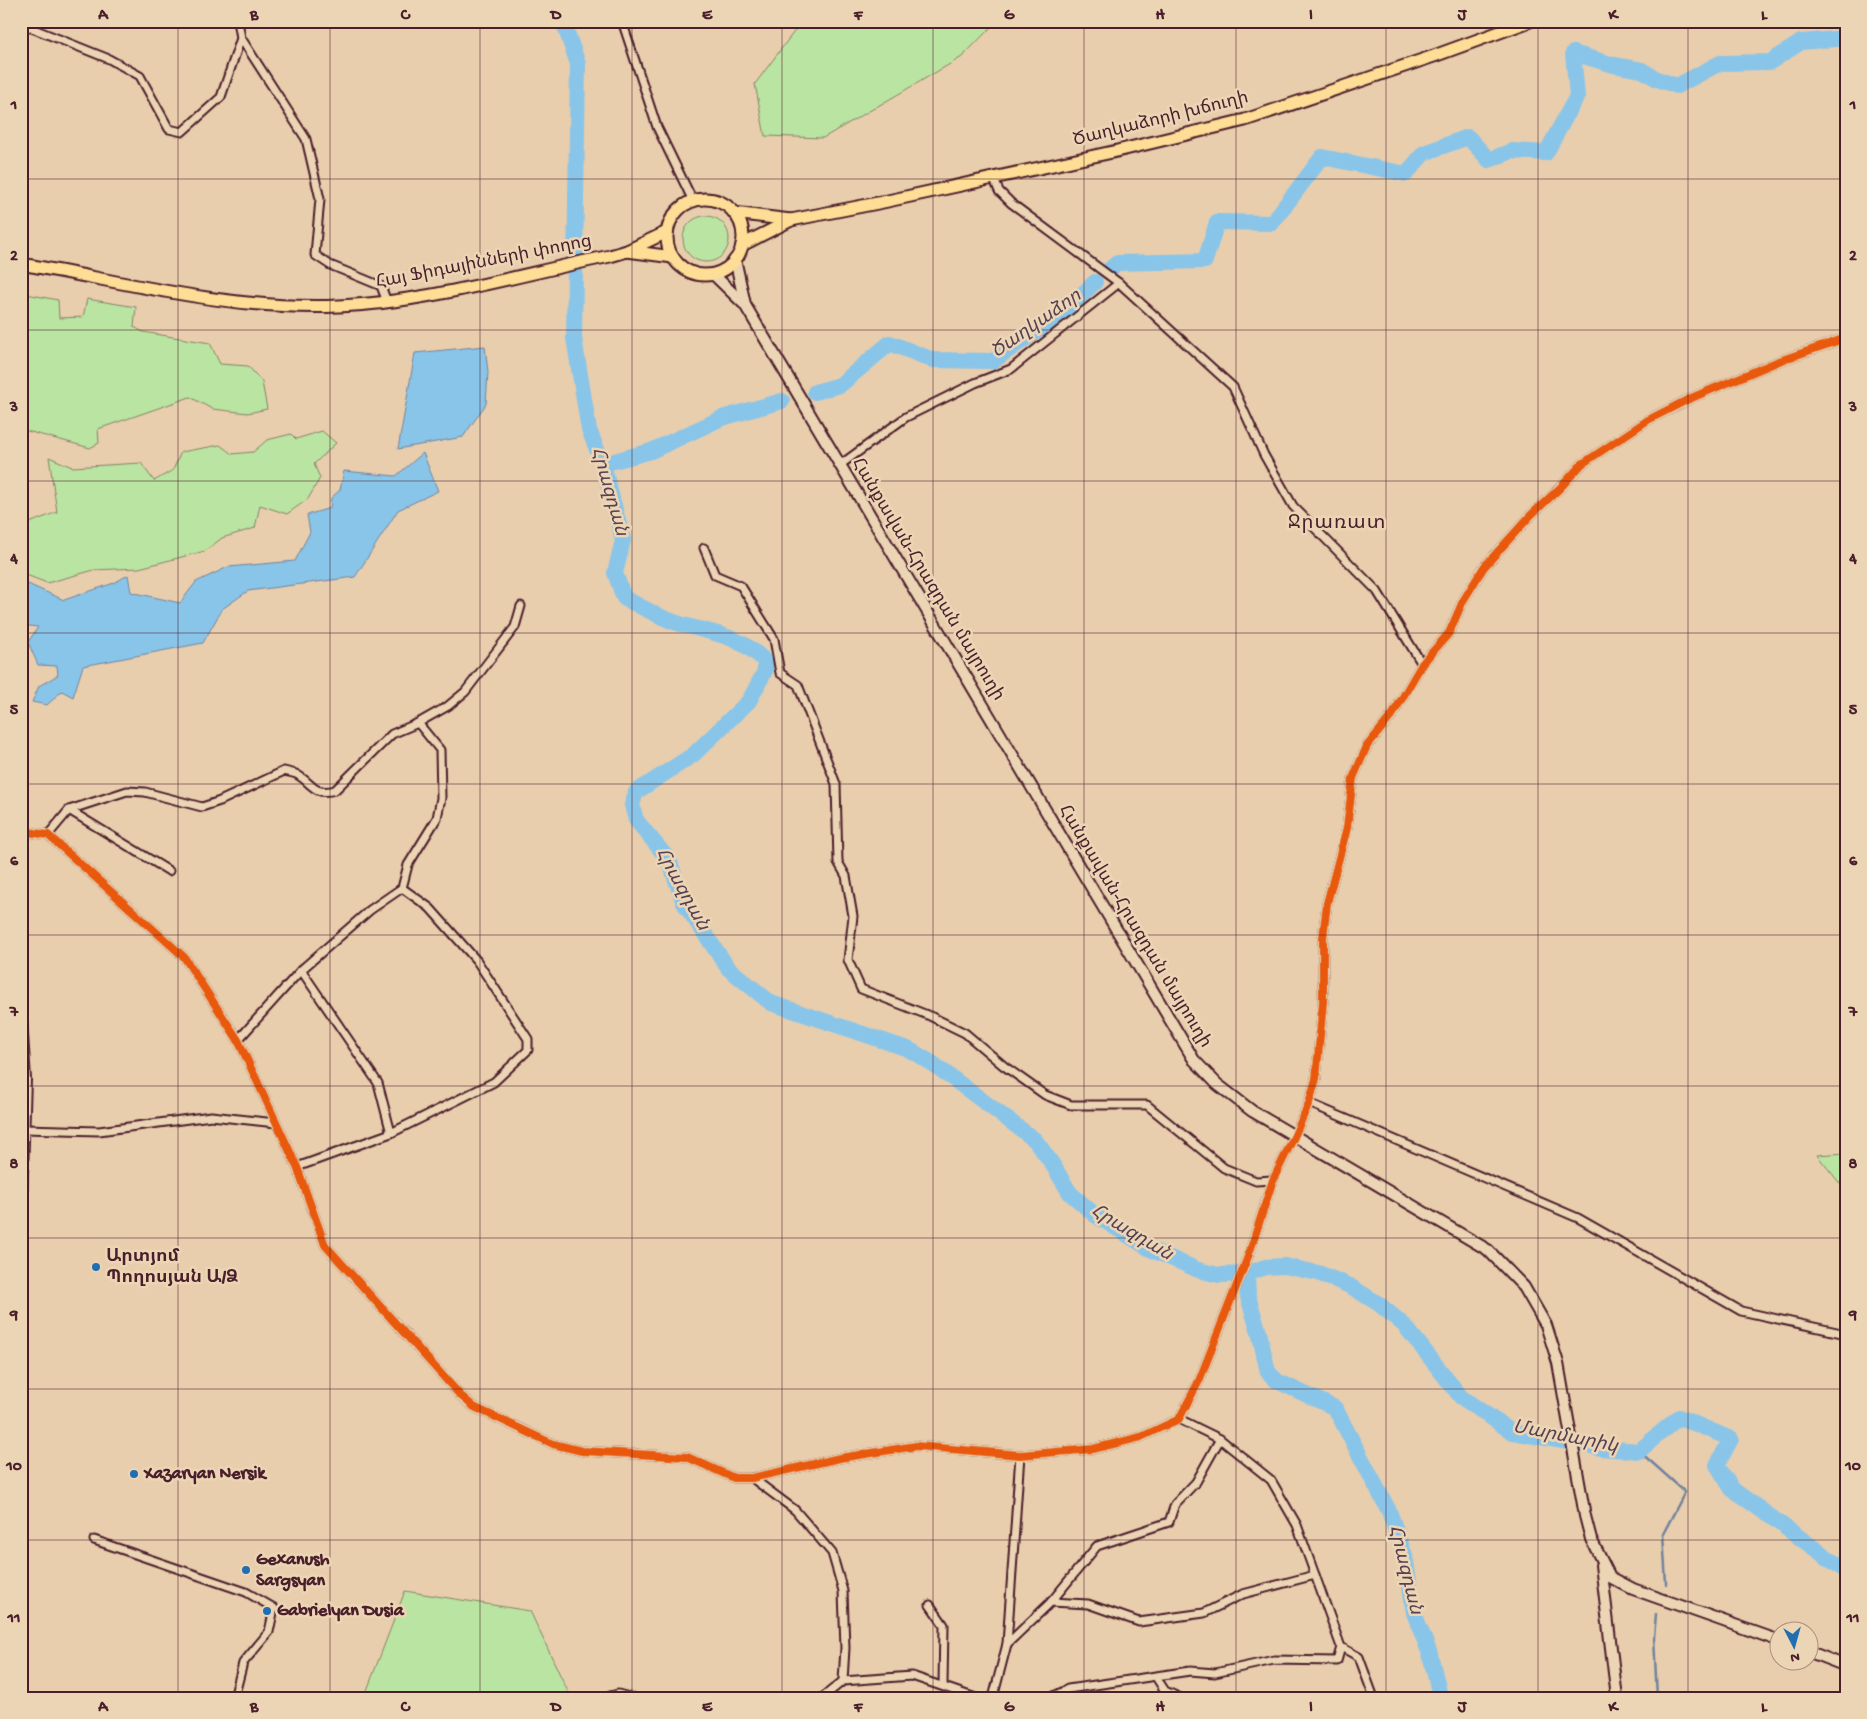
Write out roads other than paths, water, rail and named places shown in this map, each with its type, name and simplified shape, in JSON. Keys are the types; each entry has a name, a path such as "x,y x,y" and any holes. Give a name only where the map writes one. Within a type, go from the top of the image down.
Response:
{"main road":[{"name":"Ծաղկաձորի խճուղի","path":"734,213 791,220 1117,151 1244,120 1434,56 1530,21"},
{"path":"701,199 716,200 734,213 740,222 743,233 742,245 729,266 712,274 700,274 687,270 673,257 667,240 667,232 673,216 686,204 701,199"},
{"name":"Ծաղկաձորի խճուղի","path":"742,245 791,220"},
{"name":"Հայ Ֆիդայինների փողոց","path":"21,264 211,299 297,306 337,306 387,302 452,291 610,256 627,251 667,232"},
{"name":"Հայ Ֆիդայինների փողոց","path":"627,251 673,257"},
{"name":"Հանքավան-Հրազդան մայրուղի","path":"735,259 745,305"},
{"name":"Հանքավան-Հրազդան մայրուղի","path":"712,274 745,305 1194,1060 1217,1084 1252,1111 1488,1250 1524,1287 1546,1325 1558,1363 1591,1539 1610,1577 1633,1589 1770,1637"},
{"path":"21,1020 25,1079 21,1204"},
{"path":"1600,1557 1617,1698"},
{"path":"1820,1656 1846,1666"}],"street":[{"path":"238,21 241,38 306,139 320,199 315,254 330,265 381,286 387,302"},
{"path":"622,21 657,127 694,201"},
{"path":"21,32 29,27 110,59 140,76 170,128 182,132 221,97 241,38"},
{"path":"993,177 999,191 1011,203 1119,283 1233,387 1264,455 1293,506 1377,591 1422,664"},
{"path":"840,465 906,417 1011,369 1119,283"},
{"path":"21,831 48,835 184,958 238,1040 297,1167 324,1245 460,1395 474,1407 553,1444 582,1451 688,1457 734,1478 752,1478 840,1458 916,1446 1020,1455 1093,1449 1141,1438 1179,1419 1199,1381 1249,1254 1273,1180 1294,1137 1316,1079 1324,1002 1323,938 1327,903 1347,828 1353,778 1367,746 1393,714 1422,664 1449,633 1463,601 1484,567 1531,515 1582,464 1648,420 1689,399 1779,361 1846,338"},
{"path":"704,548 715,574 741,586 774,639 780,673 798,685 836,784 838,862 846,876 853,916 848,960 861,989 930,1016 965,1033 1004,1066 1044,1095 1071,1105 1148,1105 1224,1168 1256,1181 1273,1180"},
{"path":"48,835 69,810 127,791 145,792 202,807 220,801 284,771 296,774 317,791 324,793 335,790 392,734 418,723 448,706 465,692 515,627 521,606"},
{"path":"238,1040 301,970 370,910 402,888 408,865 437,818 441,798 440,750 418,723"},
{"path":"69,810 169,871"},
{"path":"297,1167 391,1133 494,1082 528,1050 528,1040 477,961 430,908 402,888"},
{"path":"301,970 378,1083 391,1133"},
{"path":"1308,1103 1578,1218 1742,1311 1846,1334"},
{"path":"24,1129 99,1131 211,1116 276,1123"},
{"path":"1050,1698 1068,1689 1190,1671 1214,1673 1274,1660 1337,1661 1341,1647 1297,1525 1271,1480 1220,1439 1179,1419"},
{"path":"1007,1644 1051,1602 1097,1546 1169,1522 1175,1504 1196,1482 1220,1439"},
{"path":"995,1698 994,1694 1007,1644 1020,1455"},
{"path":"752,1478 795,1510 832,1553 843,1590 846,1648 843,1681"},
{"path":"94,1540 246,1592 274,1608 269,1632 244,1663 234,1698"},
{"path":"1051,1602 1088,1604 1139,1622 1204,1613 1243,1594 1315,1575"},
{"path":"930,1605 944,1625 943,1686"},
{"path":"1341,1647 1359,1656 1374,1698"},
{"path":"822,1698 843,1681 912,1676 976,1698"},
{"path":"1156,1677 1165,1691 1181,1698"},
{"path":"602,1698 618,1694 633,1698"}],"water":[{"path":"485,346 488,372 486,404 463,437 398,449 415,353"},
{"path":"423,453 438,491 398,510 355,577 248,591 222,609 203,643 83,666 73,697 62,691 47,705 32,702 39,686 58,675 57,666 38,665 28,642 38,627 21,625 21,581 64,600 114,583 128,575 131,592 180,603 196,582 228,567 295,561 310,532 307,515 330,508 331,498 340,490 344,471 396,476"}],"waterway":[{"name":"Հրազդան","path":"563,21 578,64 574,338 589,430 603,464 623,540 615,573 624,598 674,622 733,639 744,644 765,661 765,671 749,701 693,755 636,792 632,805 636,820 669,860 684,903 728,968 771,1003 908,1049 932,1063 1035,1140 1070,1193 1095,1215 1150,1249 1198,1270 1219,1275 1247,1274 1265,1267 1285,1266 1318,1273 1350,1286 1379,1304 1405,1326 1461,1397 1512,1432 1601,1448 1639,1451 1679,1417 1731,1439 1717,1465 1732,1489 1846,1571"},
{"name":"Ծաղկաձոր","path":"1110,269 1117,263 1205,261 1217,222 1272,223 1322,157 1406,174 1424,153 1468,137 1489,160 1512,151 1546,153 1577,96 1573,53 1614,65 1642,70 1657,79 1677,86 1720,63 1770,62 1801,42 1846,38"},
{"name":"Ծաղկաձոր","path":"815,392 840,385 890,343 933,360 993,361 1066,310 1095,282"},
{"name":"Ծաղկաձոր","path":"603,464 651,451 722,418 782,401"},
{"name":"Հրազդան","path":"1247,1274 1248,1297 1259,1332 1268,1372 1277,1381 1335,1408 1389,1511 1405,1556 1414,1613 1430,1654 1439,1692 1438,1698"},
{"path":"1639,1451 1685,1492 1663,1534 1666,1584"},
{"path":"1656,1614 1654,1637 1657,1698"}],"place":[{"name":"Արտյոմ Պողոսյան Ա/Ձ","path":"96,1267"},
{"name":"Xazaryan Nersik","path":"134,1474"},
{"name":"Gexanush Sargsyan","path":"246,1570"},
{"name":"Gabrielyan Dusia","path":"267,1611"}],"district":[{"name":"Ջրառատ","path":"1337,524"}],"water label":[{"name":"Մարմարիկ","path":"1565,1438"}]}
